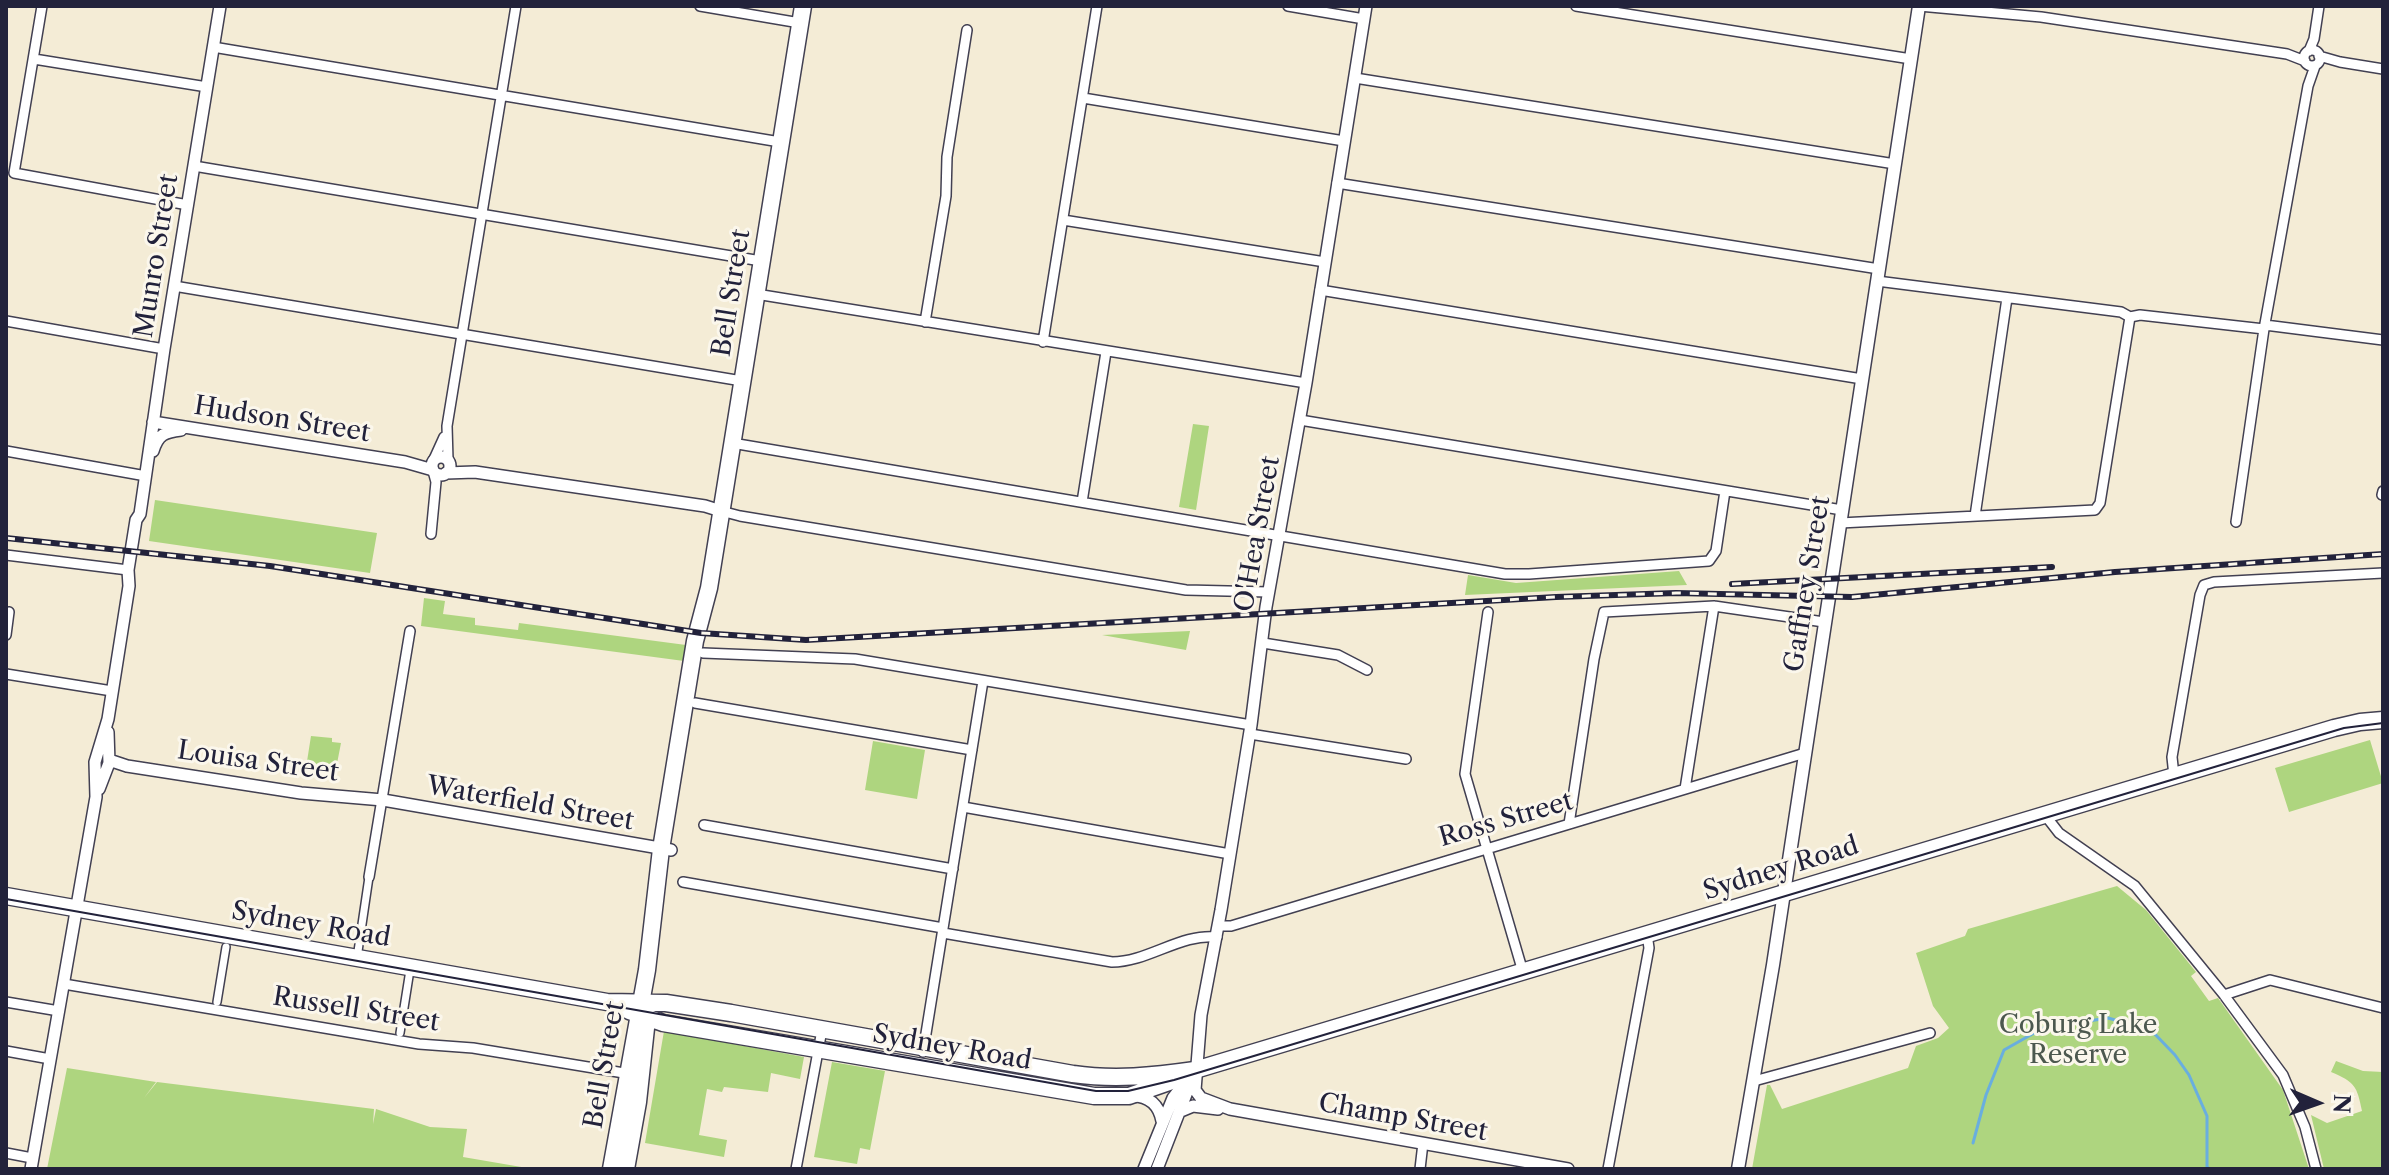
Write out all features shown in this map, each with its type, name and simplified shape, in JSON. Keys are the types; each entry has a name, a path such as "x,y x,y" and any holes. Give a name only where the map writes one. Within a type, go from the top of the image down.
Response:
{"highway":[{"name":"Bell Street","path":"666,849 695,641 709,588 801,14"},
{"name":"Bell Street","path":"626,1169 654,919 695,703 709,613 709,588"},
{"name":"Sydney Road","path":"644,1009 731,1013 1107,1078 1148,1077 1195,1070 2349,724 2383,720"},
{"name":"Sydney Road","path":"6,896 644,1009 819,1050 1094,1096 1129,1096 1195,1070"},
{"name":"Bell Street","path":"611,1169 635,1075"}],"main road":[{"name":"Gaffney Street","path":"1738,1169 1784,893 1919,6"}],"street":[{"path":"42,6 14,173 188,205"},
{"name":"Munro Street","path":"32,1164 104,763 129,586 128,570 136,520 140,514 220,6"},
{"path":"431,534 437,468 463,334 516,6"},
{"path":"700,6 801,14"},
{"path":"1043,342 1097,6"},
{"path":"1288,6 1365,12"},
{"path":"1576,6 1911,59"},
{"path":"1919,6 2041,17"},
{"path":"1980,6 2383,69"},
{"path":"2236,522 2319,6"},
{"name":"O'Hea Street","path":"1157,1169 1195,1070 1201,1015 1218,931 1269,592 1300,420 1365,12"},
{"path":"925,322 946,196 947,157 967,30"},
{"path":"213,47 780,142"},
{"path":"34,59 207,87"},
{"path":"1355,78 1895,164"},
{"path":"1083,98 1344,141"},
{"path":"194,166 761,261"},
{"path":"1337,183 2007,298 2121,312 2130,317 2140,315 2383,340"},
{"path":"1063,220 1325,262"},
{"path":"174,286 742,381"},
{"path":"1320,290 1862,379"},
{"path":"756,294 1306,383"},
{"path":"1975,516 2007,298"},
{"path":"1300,420 1725,491 1841,517 2088,512 2095,510 2100,503 2130,317"},
{"path":"6,321 164,349"},
{"path":"1082,502 1106,352"},
{"name":"Hudson Street","path":"153,422 721,511"},
{"path":"447,426 448,460"},
{"path":"6,451 146,476 159,437 168,432 198,428"},
{"path":"732,443 1517,575 1705,562 1714,556 1725,491"},
{"name":"Hudson Street","path":"437,468 443,457 475,472"},
{"path":"721,511 1167,587 1197,591 1269,592"},
{"name":"Munro Street","path":"129,586 134,579 143,521 140,514"},
{"path":"6,555 128,570"},
{"path":"2174,776 2172,757 2204,585 2383,573"},
{"path":"1569,824 1604,612 1714,606 1824,622"},
{"path":"1685,789 1714,606"},
{"path":"6,635 9,612"},
{"path":"1488,612 1464,768 1523,972"},
{"path":"357,958 410,631"},
{"path":"1263,643 1338,655 1367,670"},
{"path":"703,653 855,659 1406,759"},
{"path":"6,674 112,691"},
{"path":"921,1067 983,681"},
{"path":"695,703 972,750"},
{"name":"Ross Street","path":"683,882 1112,962 1805,753"},
{"name":"Louisa Street","path":"104,763 301,793 383,800"},
{"name":"Waterfield Street","path":"383,800 666,849"},
{"path":"963,807 1230,854"},
{"path":"2063,809 2066,837"},
{"path":"2045,815 2053,828 2135,886 2224,995 2283,1075 2305,1127 2316,1169"},
{"path":"704,825 953,869"},
{"path":"1608,1169 1649,948 1647,934"},
{"path":"217,1002 226,947"},
{"path":"400,1033 411,967"},
{"path":"2224,995 2270,980 2383,1008"},
{"name":"Russell Street","path":"64,984 419,1044 473,1048 635,1075"},
{"path":"6,1002 59,1011"},
{"path":"796,1169 822,1030"},
{"path":"1754,1081 1930,1033"},
{"path":"6,1051 50,1059"},
{"path":"1144,1169 1177,1091 1195,1070"},
{"name":"Champ Street","path":"1195,1070 1195,1090 1199,1096 1230,1109"},
{"path":"1129,1096 1152,1101 1158,1107 1162,1121"},
{"name":"Champ Street","path":"1181,1111 1193,1106 1230,1109 1568,1169"},
{"path":"1420,1169 1423,1143"},
{"path":"6,1153 32,1164"}],"green space":[{"path":"1193,424 1209,426 1196,510 1179,507"},
{"path":"155,500 377,533 370,573 149,541"},
{"path":"1679,571 1687,585 1465,595 1468,575 1516,583"},
{"path":"424,598 445,601 443,614 475,618 475,625 518,630 519,623 686,645 684,661 421,626"},
{"path":"1190,631 1186,650 1102,635"},
{"path":"311,736 332,738 332,742 341,743 334,779 305,774"},
{"path":"2370,740 2383,783 2289,812 2275,768"},
{"path":"873,741 925,750 917,799 865,790"},
{"name":"Coburg Lake Reserve","path":"2117,886 2146,910 2196,972 2191,976 2209,1001 2218,998 2283,1090 2309,1169 1752,1169 1767,1085 1770,1085 1782,1109 1908,1068 1916,1046 1938,1038 1949,1028 1933,1006 1916,953 1965,936 1968,929"},
{"path":"664,1031 804,1057 800,1079 771,1073 768,1092 724,1087 722,1092 707,1089 699,1135 727,1140 724,1157 645,1143"},
{"path":"2336,1061 2363,1071 2383,1072 2383,1169 2324,1169 2311,1115 2327,1123 2362,1111 2354,1086 2331,1072"},
{"path":"832,1062 885,1071 870,1150 860,1148 857,1164 814,1157"},
{"path":"67,1068 156,1082 144,1098 157,1082 374,1109 373,1124 376,1109 430,1127 467,1129 463,1157 533,1169 47,1169"}],"waterway":[{"path":"1973,1143 1986,1095 2004,1050 2043,1028 2108,1018 2151,1030 2189,1075 2207,1116 2207,1167 2210,1169"}],"tram line":[{"path":"6,899 1096,1091 1128,1091 1174,1080 2344,728 2383,723"}],"railway":[{"path":"6,538 270,566 701,633 806,640 1556,597 1676,593 1852,597 2115,572 2383,554"},
{"path":"1732,584 2052,567"}]}
